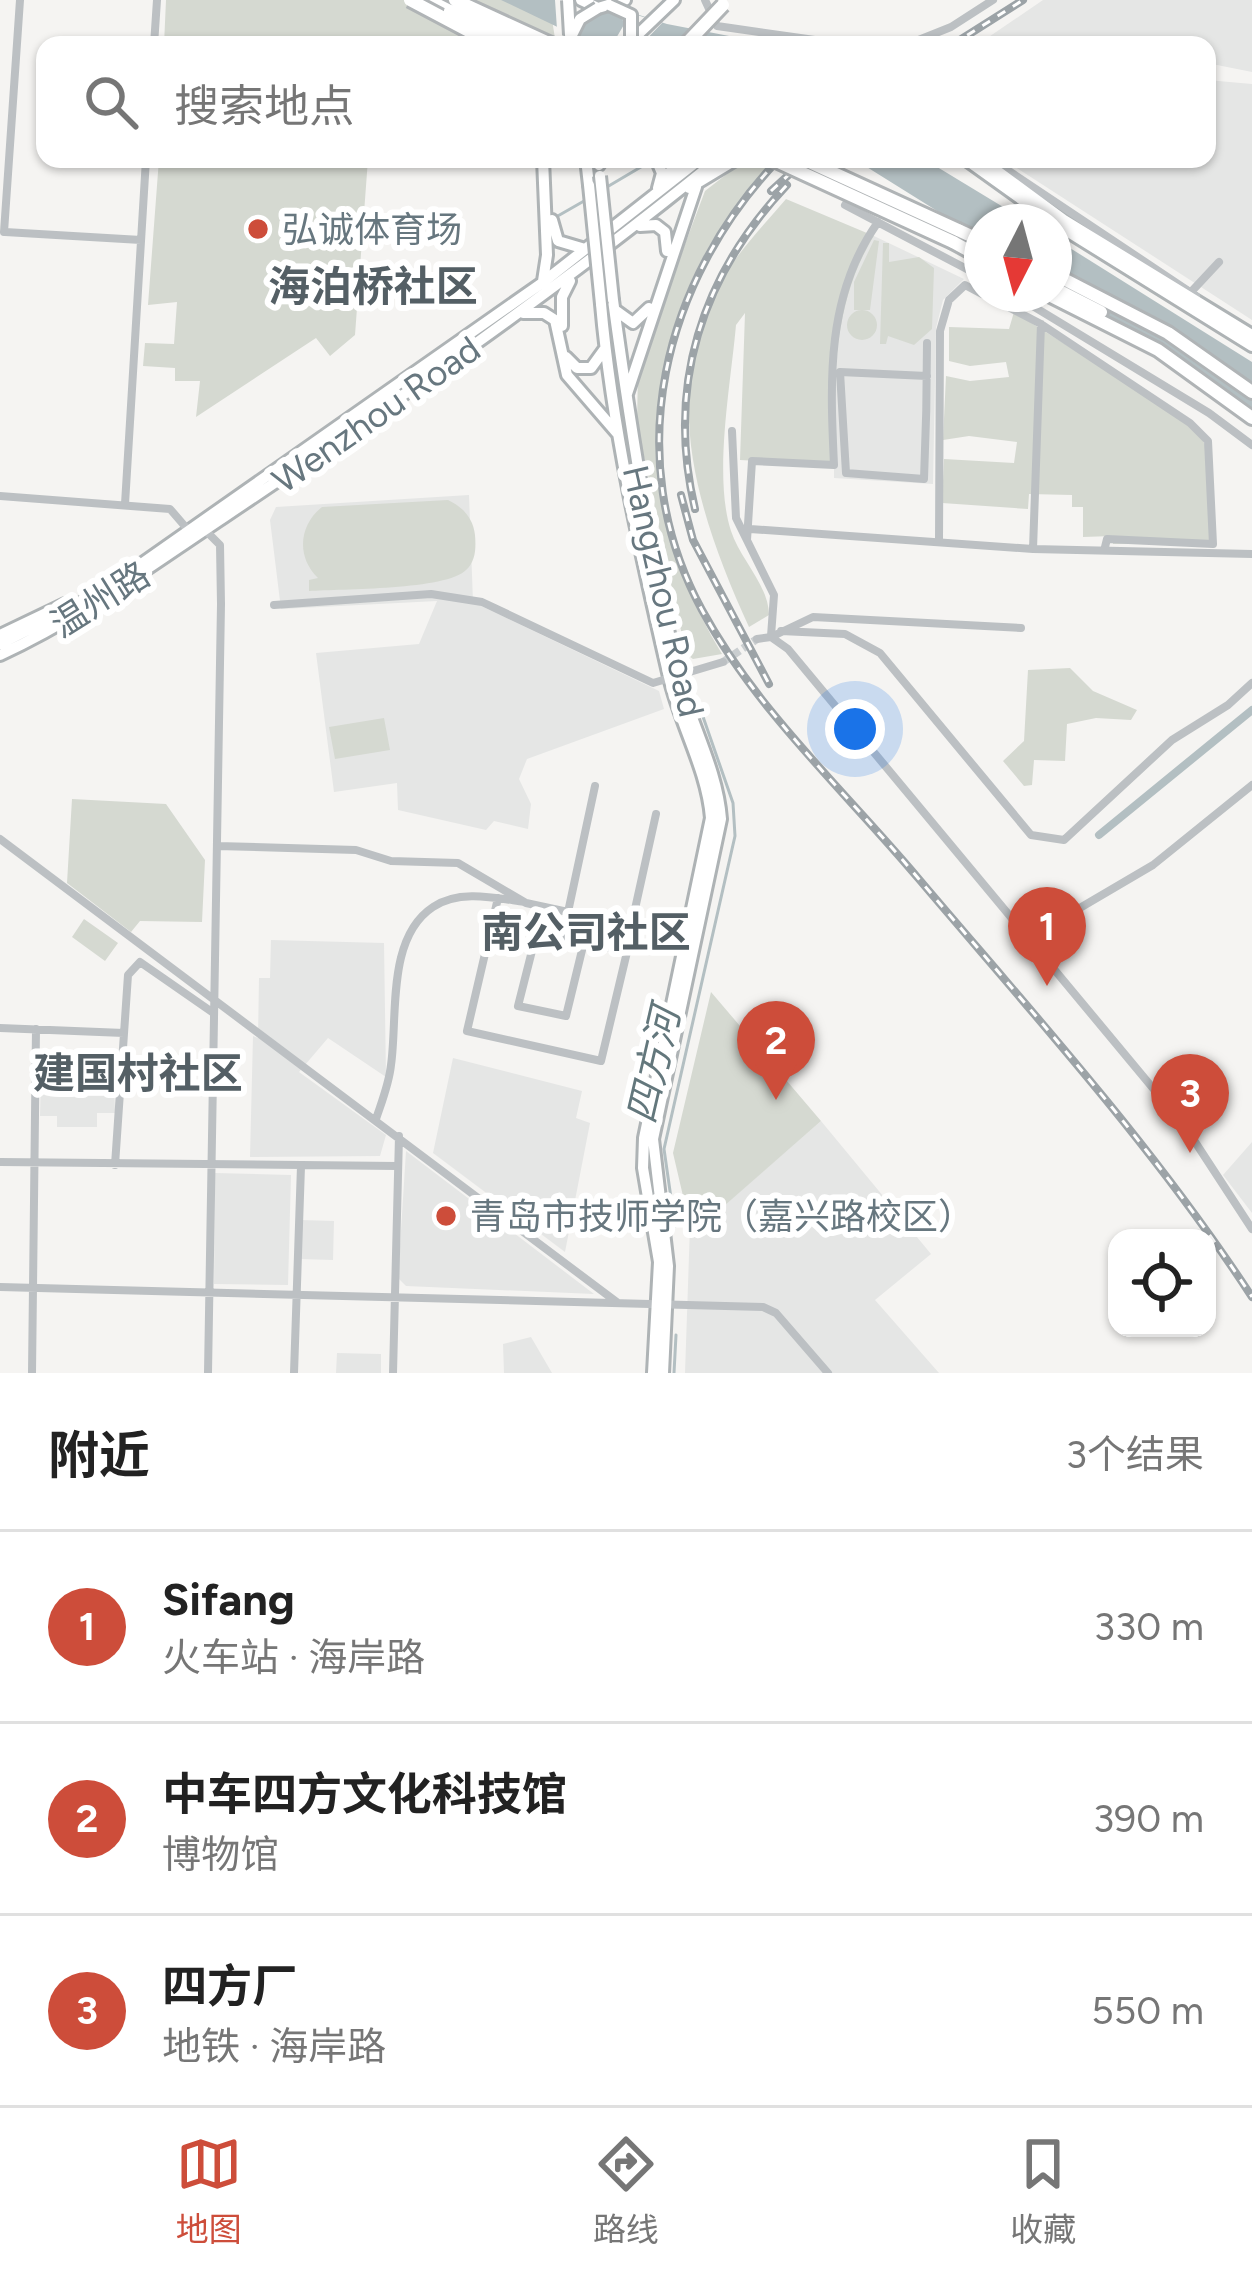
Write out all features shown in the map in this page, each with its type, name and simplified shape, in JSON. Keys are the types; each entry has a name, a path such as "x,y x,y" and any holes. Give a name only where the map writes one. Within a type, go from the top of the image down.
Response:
{"highway":[{"path":"410,0 478,36"},
{"path":"428,0 506,36"},
{"path":"455,0 533,36"},
{"path":"694,36 728,2"},
{"path":"792,168 964,248"},
{"path":"823,168 964,233"},
{"path":"1072,282 1163,324 1252,388"},
{"path":"1072,297 1162,344 1252,408"},
{"path":"1072,307 1158,350 1252,418"}],"main road":[{"path":"568,0 570,36"},
{"path":"581,0 631,15 629,36"},
{"path":"573,36 580,19 624,0"},
{"path":"635,36 674,0"},
{"path":"542,283 548,255 543,168"},
{"path":"548,168 553,232 568,246 585,249"},
{"name":"Wenzhou Road","path":"197,532 573,276 679,191 717,168"},
{"path":"679,191 696,187 720,168"},
{"path":"978,168 1028,204"},
{"path":"993,168 1252,346"},
{"name":"Hangzhou Road","path":"596,170 625,410 674,676"},
{"name":"Wenzhou Road","path":"197,532 542,283 601,236 659,174"},
{"path":"625,410 630,376 696,187"},
{"path":"610,305 628,322 645,317 669,244 656,225 637,227"},
{"path":"1072,233 1252,335"},
{"path":"573,276 560,310 567,360 577,368 591,368 605,347"},
{"name":"Hangzhou Road","path":"610,305 605,347 619,435 674,676 719,799 720,828 691,939 652,1139 667,1246 663,1373"},
{"path":"520,313 544,313 555,320 567,375 619,435"},
{"name":"温州路","path":"0,634 197,532"},
{"name":"温州路","path":"97,595 197,532"},
{"name":"温州路","path":"0,655 88,611 197,532"},
{"name":"温州路","path":"97,595 127,572"},
{"path":"0,644 97,595"},
{"name":"Hangzhou Road","path":"653,1373 663,1304"}],"street":[{"path":"20,0 2,232 141,240"},
{"path":"155,36 157,0"},
{"path":"705,0 714,25 779,36"},
{"path":"928,36 993,0"},
{"path":"125,504 145,168"},
{"path":"1005,168 1191,292 1210,310"},
{"path":"845,205 964,267"},
{"path":"749,535 752,460 834,466 830,384 837,313 854,256 878,222"},
{"path":"1191,292 1220,262"},
{"path":"939,542 940,332 949,300 964,286"},
{"path":"1017,312 1190,422 1208,441 1213,544 1107,539 1104,551"},
{"path":"1043,312 1209,413 1252,445"},
{"path":"1033,549 1041,324"},
{"path":"927,343 927,376 926,436 924,479 846,472 840,372 927,376"},
{"path":"732,431 736,518 749,535 774,595 771,637"},
{"path":"926,436 939,436"},
{"path":"0,496 170,509 220,544 208,1373"},
{"path":"749,535 1252,554"},
{"path":"274,605 430,594 482,602 646,680 723,662"},
{"path":"757,639 813,617 1021,628"},
{"path":"781,631 844,634 880,653 1031,835 1044,841 1064,840 1172,740 1228,706 1252,683"},
{"path":"771,637 788,649 1186,1128 1252,1229"},
{"path":"1027,939 1153,865 1252,785"},
{"path":"570,938 595,786"},
{"path":"631,927 656,814"},
{"path":"0,838 619,1304"},
{"path":"216,846 356,850 392,861 458,863 526,902"},
{"path":"376,1119 392,1064 397,975 412,933 430,908 453,898 498,898 691,939"},
{"path":"498,898 467,1031 601,1061 627,952 537,931 518,1006 566,1016 584,942"},
{"path":"115,1165 128,975 140,962 212,1012"},
{"path":"0,1028 125,1034"},
{"path":"32,1373 36,1029"},
{"path":"393,1373 399,1136"},
{"path":"0,1162 398,1166"},
{"path":"295,1373 302,1166"},
{"path":"0,1287 768,1308 828,1373"}],"shaded area":[{"path":"166,0 549,0 555,36 164,36"},
{"path":"501,0 593,0 667,24 729,36 576,36"},
{"path":"1043,0 1252,0 1252,72 1216,65 1216,36 990,36"},
{"path":"1216,81 1252,84 1252,320 1017,168 1216,168"},
{"name":"弘诚体育场","path":"158,168 367,168 355,335 330,356 316,338 196,417 200,381 175,381 175,368 143,366 145,343 174,344 177,302 148,305"},
{"path":"734,168 767,168 725,221 692,279 670,339 659,402 659,465 669,529 690,592 722,654 693,659 686,654 637,424 638,369 705,191"},
{"path":"868,168 939,168 998,204 964,204 964,228"},
{"path":"786,199 874,236 842,318 835,376 834,465 740,460 745,313 736,325 723,484 731,531 764,594 769,615 749,627 700,492 689,399 694,353 708,308 732,264"},
{"path":"874,236 964,279 943,300 936,328 933,484 834,478 834,382 842,311 859,261"},
{"path":"874,240 879,241 870,310 854,310 854,282"},
{"path":"883,243 889,243 889,262 919,257 934,268 932,329 914,345 888,336 886,344 880,344"},
{"path":"1072,249 1252,362 1252,411 1072,295"},
{"path":"862,310 873,314 877,325 873,336 862,340 851,336 847,325 851,314"},
{"path":"1014,312 1190,423 1211,464 1211,543 1113,544 1112,536 1083,537 1083,507 1072,507 1072,495 1029,494 1028,509 942,503 944,459 1014,463 1017,442 969,436 943,440 946,376 970,381 1009,377 1006,362 970,366 949,361 949,327 1009,329"},
{"path":"469,495 473,602 659,691 664,709 527,759 519,779 531,804 528,829 494,821 486,830 398,810 397,783 334,792 316,653 419,644 437,601 281,609 270,520 276,507"},
{"path":"448,500 466,514 474,529 475,554 466,570 416,585 309,591 309,580 318,578 306,561 303,541 322,507"},
{"path":"1070,668 1093,691 1137,710 1131,720 1096,718 1067,724 1065,761 1034,760 1032,785 1024,786 1003,761 1024,741 1028,670"},
{"path":"384,718 390,750 335,759 329,727"},
{"path":"72,799 166,804 205,860 202,922 140,921 131,932 67,883"},
{"path":"84,919 118,943 105,961 72,937"},
{"path":"271,940 384,943 386,1077 328,1038 299,1072 386,1135 380,1156 250,1157 253,1036 258,1038 259,978 270,978"},
{"path":"711,992 821,1121 708,1220 690,1226 673,1153"},
{"path":"453,1058 582,1091 576,1118 590,1123 565,1252 433,1153"},
{"path":"41,1077 114,1078 115,1113 97,1113 97,1127 57,1127 57,1116 40,1116"},
{"path":"821,1121 931,1254 875,1300 939,1373 685,1373 690,1226 708,1219"},
{"path":"1252,1142 1252,1213 1223,1175"},
{"name":"青岛市技师学院（嘉兴路校区）","path":"406,1151 594,1294 406,1286 398,1278"},
{"path":"215,1173 291,1175 288,1285 214,1284"},
{"path":"300,1220 334,1221 333,1260 299,1259"},
{"path":"531,1337 552,1373 504,1373 503,1344"},
{"path":"337,1353 381,1354 381,1373 336,1373"}],"pier":[{"path":"555,0 590,0 662,23 650,36 617,36 625,23 616,12 605,12 585,23 578,36 557,29"}],"waterway":[{"path":"607,187 639,168"},
{"path":"556,217 584,201"},
{"name":"四方河","path":"1099,835 1252,710"},
{"name":"四方河","path":"675,1226 664,1149 735,836 733,803 701,711"},
{"name":"四方河","path":"674,1373 676,1335"}],"tunnel":[{"path":"723,662 757,639"}],"railway":[{"path":"966,36 1023,0"},
{"path":"772,168 706,259 682,315 666,372 659,432 663,492 677,552 702,610 749,682 1092,1083 1175,1188 1252,1297"},
{"path":"771,191 796,168"},
{"path":"695,509 685,419 698,335 732,257 787,185"},
{"path":"681,495 693,540 769,684"}],"place":[{"name":"弘诚体育场","path":"258,229"},
{"name":"Sifang","path":"1047,986"},
{"name":"中车四方文化科技馆","path":"776,1100"},
{"name":"四方厂","path":"1190,1153"},
{"name":"青岛市技师学院（嘉兴路校区）","path":"446,1216"}],"district":[{"name":"海泊桥社区","path":"373,286"},
{"name":"南公司社区","path":"586,932"},
{"name":"建国村社区","path":"138,1073"}]}
